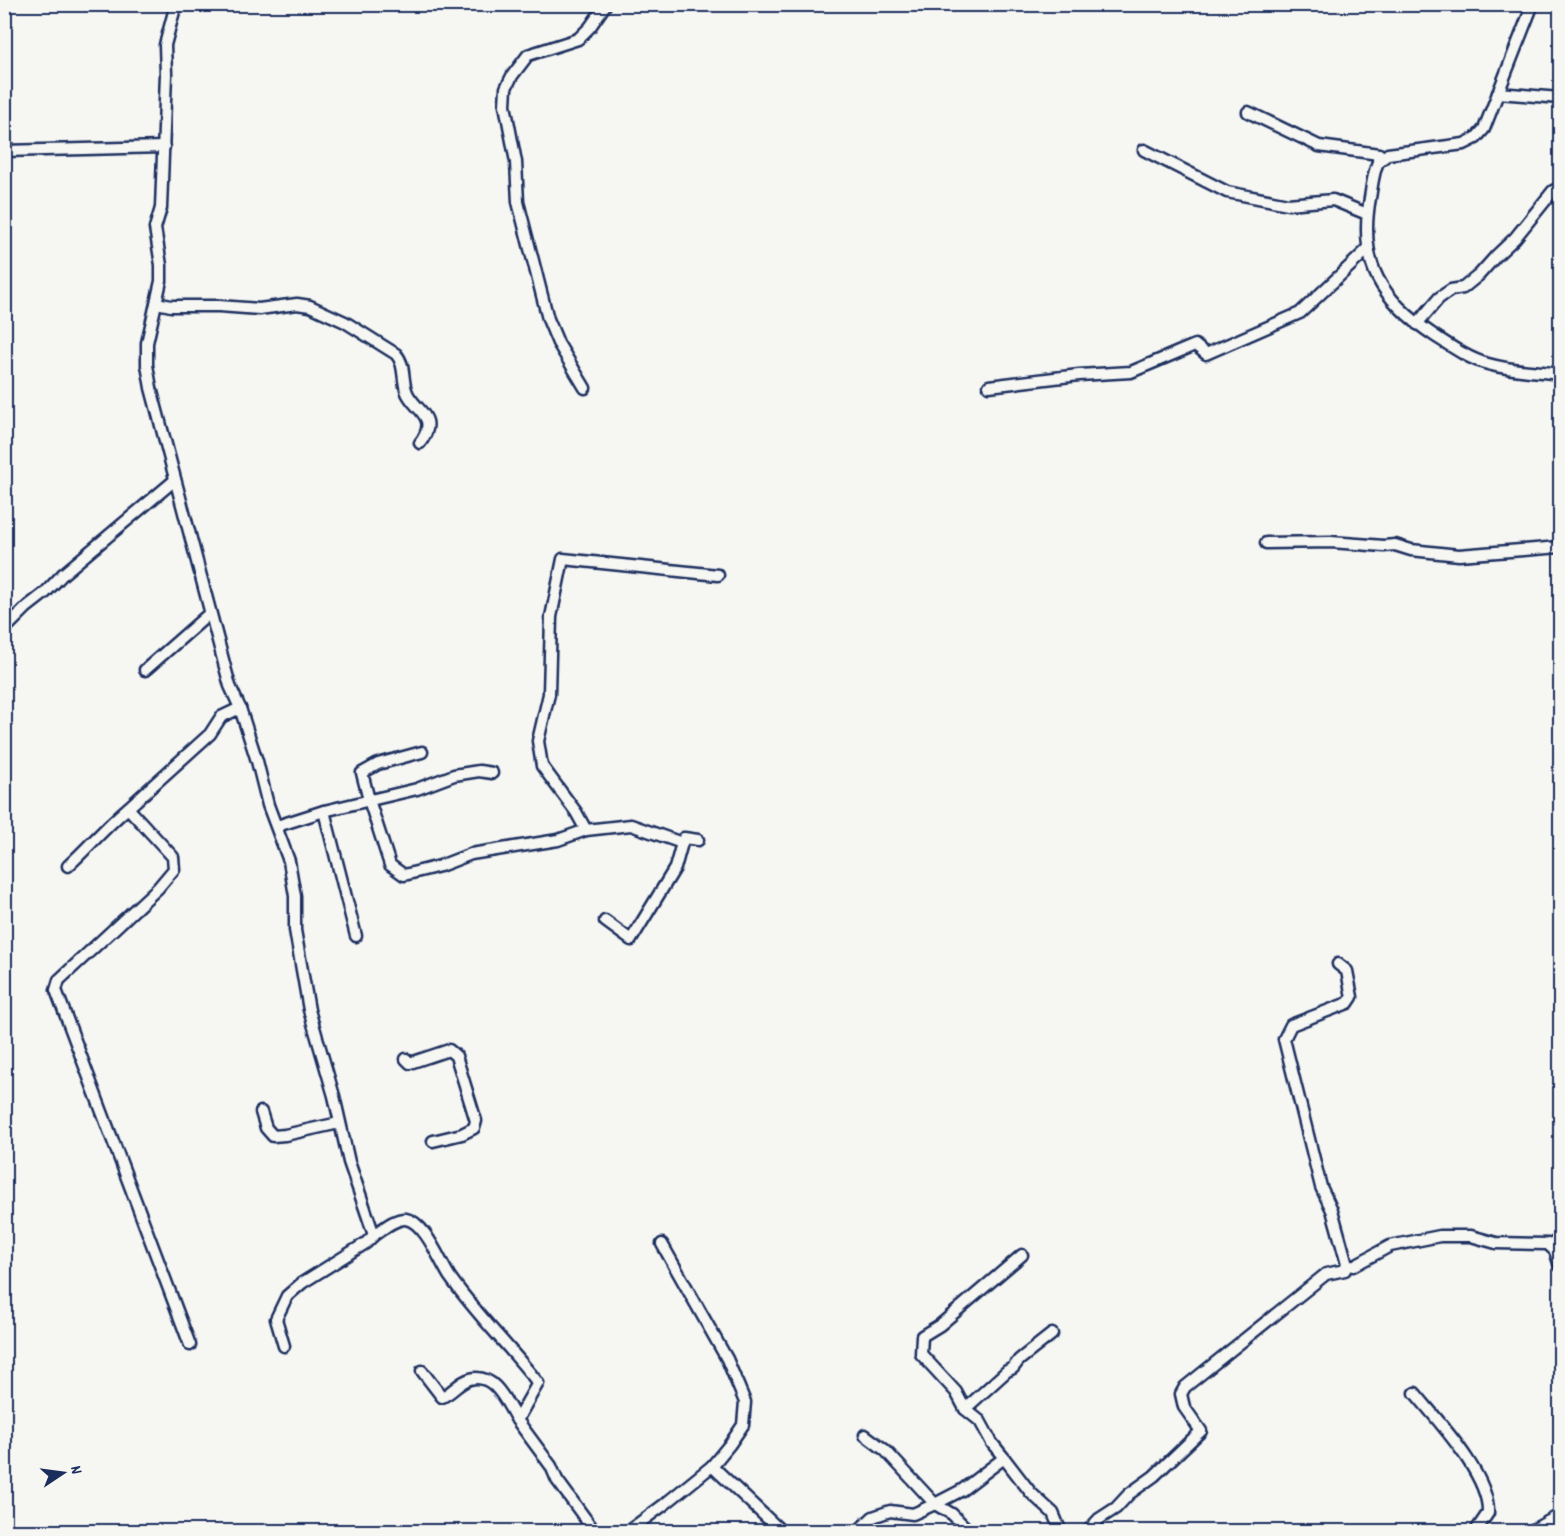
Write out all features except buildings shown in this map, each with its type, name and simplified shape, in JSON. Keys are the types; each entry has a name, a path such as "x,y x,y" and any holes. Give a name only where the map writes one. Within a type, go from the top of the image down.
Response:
{"street":[{"path":"176,4 165,45 161,208 155,228 161,271 157,303 147,343 147,365 151,388 230,686 240,708 257,760 268,805 289,861 295,896 295,930 309,1010 367,1220 374,1235"},
{"path":"585,388 558,343 548,320 518,202 516,162 505,105 506,88 528,55 578,39 591,27 606,4"},
{"path":"1378,162 1388,154 1464,144 1476,138 1484,129 1533,4"},
{"path":"1498,93 1560,98"},
{"path":"1248,112 1319,146 1379,154 1367,214 1368,249 1375,274 1382,288 1399,308 1418,324 1468,356 1486,364 1515,370 1560,374"},
{"path":"4,151 164,147"},
{"path":"1144,150 1227,192 1288,204 1333,201 1367,214"},
{"path":"1418,324 1439,298 1451,290 1463,288 1479,275 1521,231 1553,191 1560,188"},
{"path":"989,386 1079,375 1131,372 1195,345 1206,354 1300,313 1368,249"},
{"path":"157,303 171,306 259,309 297,304 324,311 396,354 402,360 406,392 425,415 426,433 420,443"},
{"path":"4,630 63,574 175,480"},
{"path":"1266,543 1331,542 1395,545 1411,550 1459,555 1560,548"},
{"path":"586,830 576,812 542,766 538,741 549,694 551,617 563,559 718,575"},
{"path":"145,670 210,613"},
{"path":"68,866 105,827 210,734 221,717 240,708"},
{"path":"422,752 378,764 362,773 390,865 404,876 471,854 558,840 586,830 631,825 682,843"},
{"path":"277,826 324,811 417,789 454,775 479,771 492,773"},
{"path":"128,808 172,857 174,870 158,888 59,980 56,990 190,1345"},
{"path":"324,811 356,936"},
{"path":"605,921 631,940 675,868 684,838 698,840"},
{"path":"1087,1532 1099,1519 1116,1508 1154,1476 1201,1431 1184,1407 1181,1394 1185,1387 1326,1274 1345,1269 1347,1264 1332,1210 1321,1187 1284,1039 1291,1025 1348,1003 1352,997 1347,971 1338,964"},
{"path":"406,1059 410,1064 449,1050 456,1056 476,1121 474,1128 462,1134 433,1141"},
{"path":"261,1112 266,1128 273,1136 339,1123"},
{"path":"284,1346 276,1319 287,1296 302,1283 366,1243 397,1220 406,1219 414,1222 432,1244 449,1276 538,1383 517,1420"},
{"path":"1347,1264 1353,1266 1390,1246 1440,1236 1471,1236 1496,1243 1548,1244 1560,1266"},
{"path":"1550,1246 1560,1238"},
{"path":"627,1532 712,1466 743,1425 745,1402 727,1359 662,1244"},
{"path":"1022,1255 940,1325 922,1336 921,1354 956,1392 965,1409 980,1421 992,1443 1031,1493 1053,1513 1061,1532"},
{"path":"965,1409 1013,1368 1019,1360 1052,1334"},
{"path":"422,1371 442,1397 471,1378 482,1379 495,1385 595,1532"},
{"path":"1415,1393 1462,1452 1484,1489 1488,1513 1474,1532"},
{"path":"865,1435 885,1450 935,1504 952,1514 970,1532"},
{"path":"857,1532 873,1518 890,1511 913,1514 935,1504 962,1490 1004,1458"},
{"path":"712,1466 782,1532"},
{"path":"1529,1532 1560,1515"}]}
